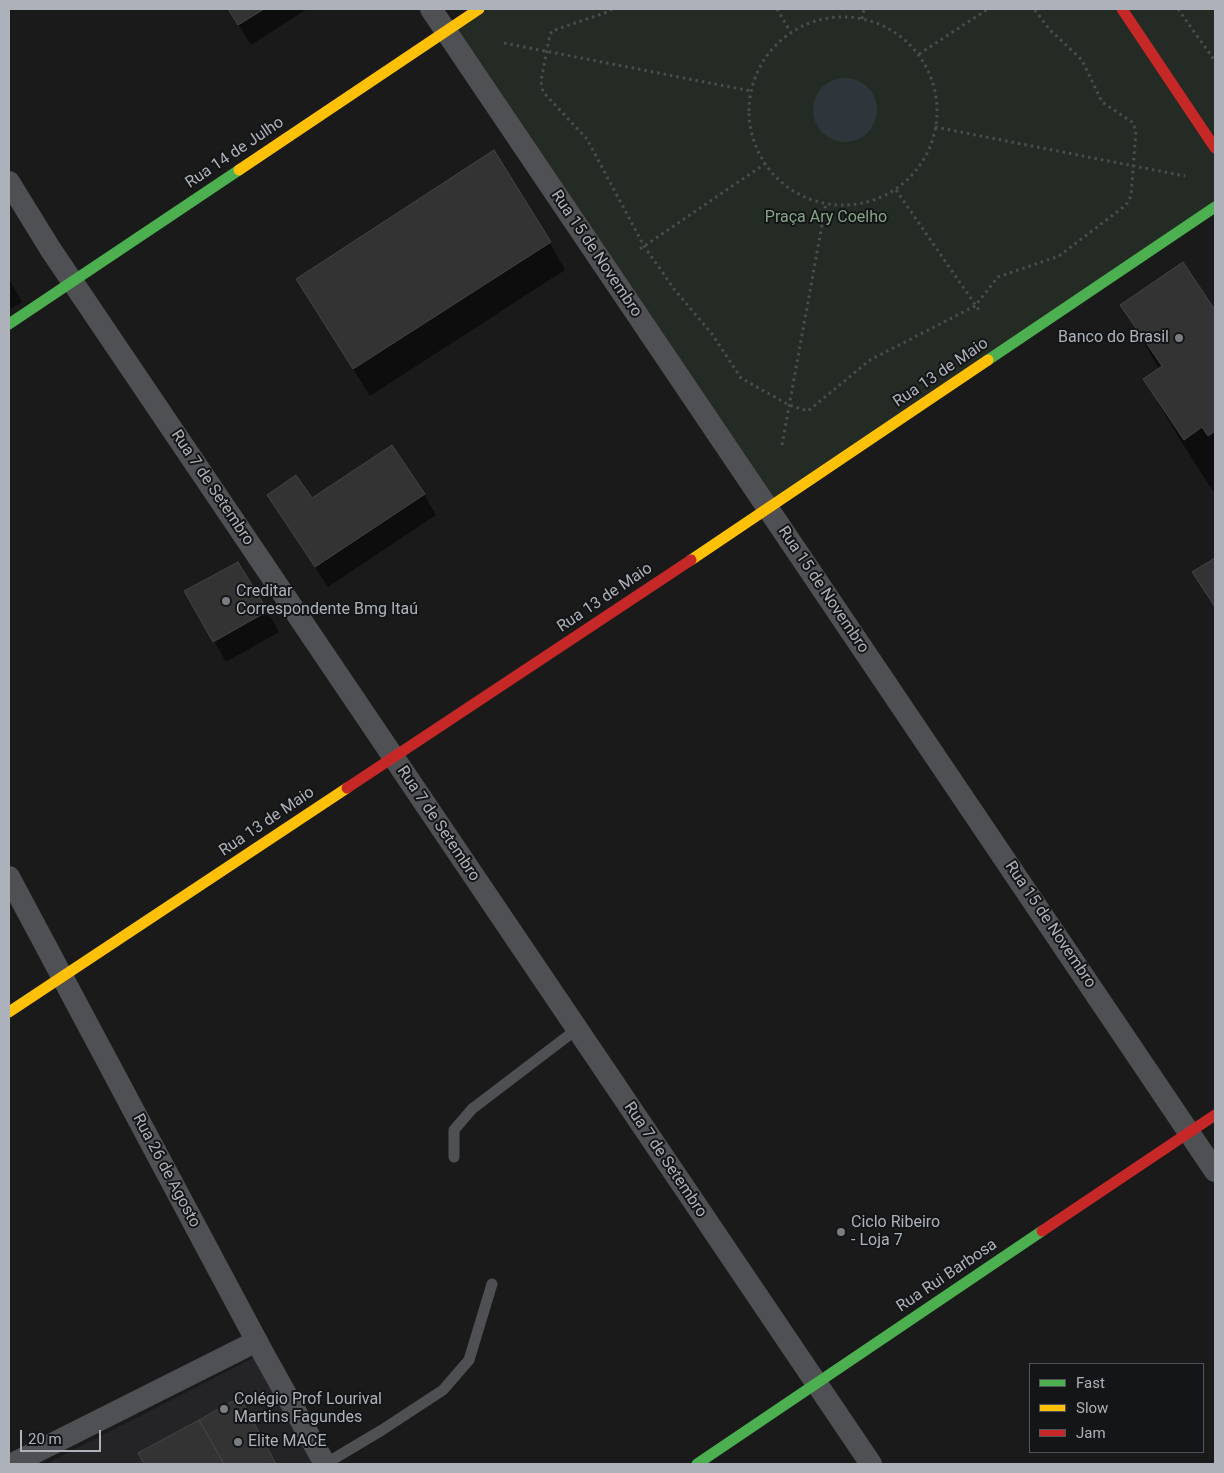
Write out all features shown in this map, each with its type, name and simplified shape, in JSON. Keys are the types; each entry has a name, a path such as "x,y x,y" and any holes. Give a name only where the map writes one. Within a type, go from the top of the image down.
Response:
{"street":[{"name":"Rua 15 de Novembro","path":"431,9 1215,1171"},
{"name":"Rua 14 de Julho","path":"9,324 479,9"},
{"path":"1122,9 1215,148"},
{"name":"Rua 7 de Setembro","path":"9,182 72,282 871,1464"},
{"name":"Rua 13 de Maio","path":"9,1012 768,509 1215,207"},
{"name":"Rua 26 de Agosto","path":"9,877 256,1341 325,1464"},
{"name":"Rua Rui Barbosa","path":"697,1464 1215,1115"},
{"path":"12,1464 256,1341"}],"lane":[{"path":"454,1157 454,1130 472,1109 577,1029"},
{"path":"325,1464 443,1390 469,1360 492,1284"}],"path":[{"path":"612,9 552,30 541,81 543,92 586,139 642,247 712,334 741,378 789,405 808,411 870,360 976,306 998,277 1058,256 1126,205 1131,196 1136,130 1132,122 1102,102 1082,60 1050,30 1034,9"},
{"path":"776,9 791,33"},
{"path":"862,19 864,9"},
{"path":"919,54 988,9"},
{"path":"1178,9 1215,61"},
{"path":"836,16 868,19 896,32 919,54 934,82 938,112 933,142 918,169 896,190 869,202 839,206 809,199 782,183 761,158 751,128 751,91 760,66 779,41 791,33 805,24 836,16"},
{"path":"504,43 751,91"},
{"path":"935,127 1185,176"},
{"path":"642,247 766,163"},
{"path":"896,190 981,314"},
{"path":"782,445 826,203"}],"shaded area":[{"path":"845,78 863,84 871,92 877,110 871,128 863,136 845,142 827,136 819,128 813,110 819,92 827,84"},
{"name":"Colégio Prof Lourival Martins Fagundes","path":"263,1353 325,1464 46,1464"}],"green space":[{"name":"Praça Ary Coelho","path":"479,9 1215,9 1215,207 768,509 446,31"}],"building":[{"path":"228,9 264,9 238,25"},
{"path":"494,150 551,242 353,369 296,279"},
{"name":"Banco do Brasil","path":"1183,262 1215,310 1215,431 1208,436 1202,427 1184,440 1143,379 1162,366 1120,305"},
{"path":"392,445 425,494 315,567 267,495 296,475 312,498"},
{"path":"1215,558 1215,607 1192,572"},
{"name":"Creditar Correspondente Bmg Itaú","path":"238,562 268,611 213,642 184,591"},
{"name":"Elite MACE","path":"240,1397 276,1464 224,1464 199,1420"},
{"path":"199,1420 224,1464 144,1464 138,1453"}],"traffic: fast":[{"path":"9,324 239,170"},
{"path":"988,360 1215,207"},
{"path":"697,1464 1042,1231"}],"traffic: slow":[{"path":"239,170 479,9"},
{"path":"691,560 988,360"},
{"path":"9,1012 347,788"}],"traffic: jam":[{"path":"1122,9 1215,148"},
{"path":"347,788 691,560"},
{"path":"1042,1231 1215,1115"}],"place":[{"name":"Banco do Brasil","path":"1179,338"},
{"name":"Creditar Correspondente Bmg Itaú","path":"226,601"},
{"name":"Ciclo Ribeiro - Loja 7","path":"841,1232"},
{"name":"Colégio Prof Lourival Martins Fagundes","path":"224,1409"},
{"name":"Elite MACE","path":"238,1442"}]}
